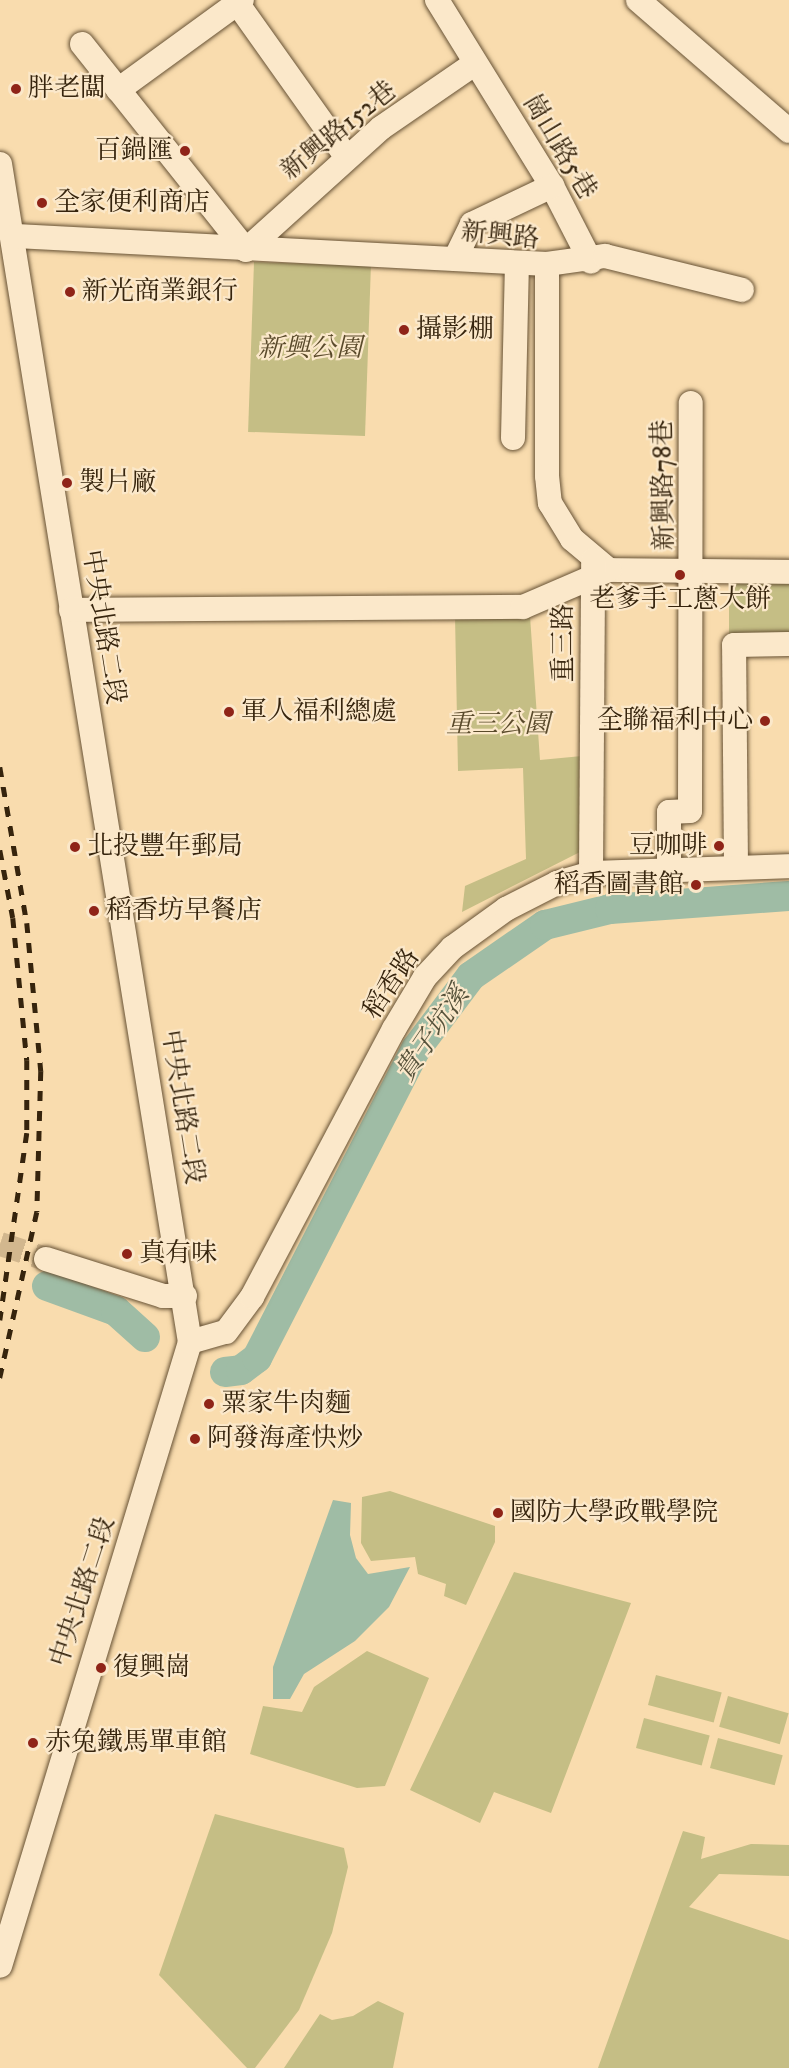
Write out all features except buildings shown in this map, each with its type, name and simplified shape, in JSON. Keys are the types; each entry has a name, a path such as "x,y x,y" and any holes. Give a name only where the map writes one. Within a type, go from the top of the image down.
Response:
{"street":[{"name":"崗山路5巷","path":"437,0 474,64 552,186 591,262"},
{"path":"638,0 789,131"},
{"path":"118,90 238,1 346,156"},
{"path":"82,44 246,249"},
{"name":"新興路152巷","path":"246,249 346,156 474,64"},
{"name":"中央北路二段","path":"0,164 16,236 72,610 185,1296 190,1342 184,1373 86,1673 0,1966"},
{"path":"455,259 472,224 552,186"},
{"name":"新興路","path":"16,236 547,264 550,503 572,539 598,567"},
{"path":"547,264 591,262 605,256 742,290"},
{"path":"513,438 517,263"},
{"name":"新興路78巷","path":"669,868 669,812 690,811 694,567 691,403"},
{"path":"72,610 502,608 523,606 598,567 694,567 789,572"},
{"name":"重三路","path":"591,873 598,567"},
{"path":"736,867 734,645 789,644"},
{"name":"稻香路","path":"190,1342 226,1332 252,1297 425,977 452,948 506,909 557,883 591,873 669,868 789,866"},
{"path":"46,1259 162,1296 185,1296"}],"green space":[{"name":"新興公園","path":"254,262 371,266 365,436 248,432"},
{"path":"729,580 789,580 789,639 729,639"},
{"name":"重三公園","path":"455,616 530,616 540,760 582,756 580,852 462,912 465,886 526,859 523,768 458,771"},
{"path":"390,1491 495,1526 495,1542 466,1605 444,1596 446,1584 418,1574 415,1557 371,1561 361,1543 362,1497"},
{"path":"514,1572 631,1603 551,1813 494,1792 480,1823 410,1790"},
{"path":"367,1651 429,1678 385,1786 357,1788 250,1754 263,1706 302,1712 314,1687"},
{"path":"656,1675 722,1693 714,1723 648,1705"},
{"path":"728,1696 789,1713 780,1744 719,1727"},
{"path":"644,1718 710,1736 702,1766 636,1748"},
{"path":"718,1738 783,1755 775,1785 710,1768"},
{"path":"215,1814 344,1848 348,1867 332,1933 299,2010 255,2068 247,2068 159,1975"},
{"path":"683,1831 705,1837 701,1859 751,1844 789,1845 789,1876 719,1874 689,1907 789,1940 789,2068 598,2068"},
{"path":"378,2001 404,2013 393,2068 284,2068 320,2014 332,2020 353,2016"}],"shaded area":[{"path":"333,1500 351,1503 350,1535 356,1558 368,1574 410,1567 389,1607 355,1641 304,1674 290,1699 273,1699 273,1667"}],"waterway":[{"name":"貴子坑溪","path":"225,1372 241,1370 257,1358 416,1049 471,976 545,925 610,909 789,896"},
{"name":"貴子坑溪","path":"610,902 614,909"},
{"name":"貴子坑溪","path":"47,1286 116,1311 145,1337"}],"tunnel":[{"path":"0,1244 46,1259"}],"railway":[{"path":"0,767 27,923 41,1071 37,1212 0,1378"},
{"path":"0,850 13,918 27,1060 27,1133 0,1320"}],"place":[{"name":"胖老闆","path":"16,89"},
{"name":"百鍋匯","path":"185,151"},
{"name":"全家便利商店","path":"42,203"},
{"name":"新光商業銀行","path":"70,292"},
{"name":"攝影棚","path":"404,330"},
{"name":"製片廠","path":"67,483"},
{"name":"老爹手工蔥大餅","path":"680,575"},
{"name":"軍人福利總處","path":"229,712"},
{"name":"全聯福利中心","path":"765,721"},
{"name":"豆咖啡","path":"719,846"},
{"name":"北投豐年郵局","path":"75,847"},
{"name":"稻香圖書館","path":"696,885"},
{"name":"稻香坊早餐店","path":"94,911"},
{"name":"真有味","path":"127,1254"},
{"name":"粟家牛肉麵","path":"209,1404"},
{"name":"阿發海產快炒","path":"195,1439"},
{"name":"國防大學政戰學院","path":"498,1513"},
{"name":"復興崗","path":"101,1668"},
{"name":"赤兔鐵馬單車館","path":"33,1743"}]}
